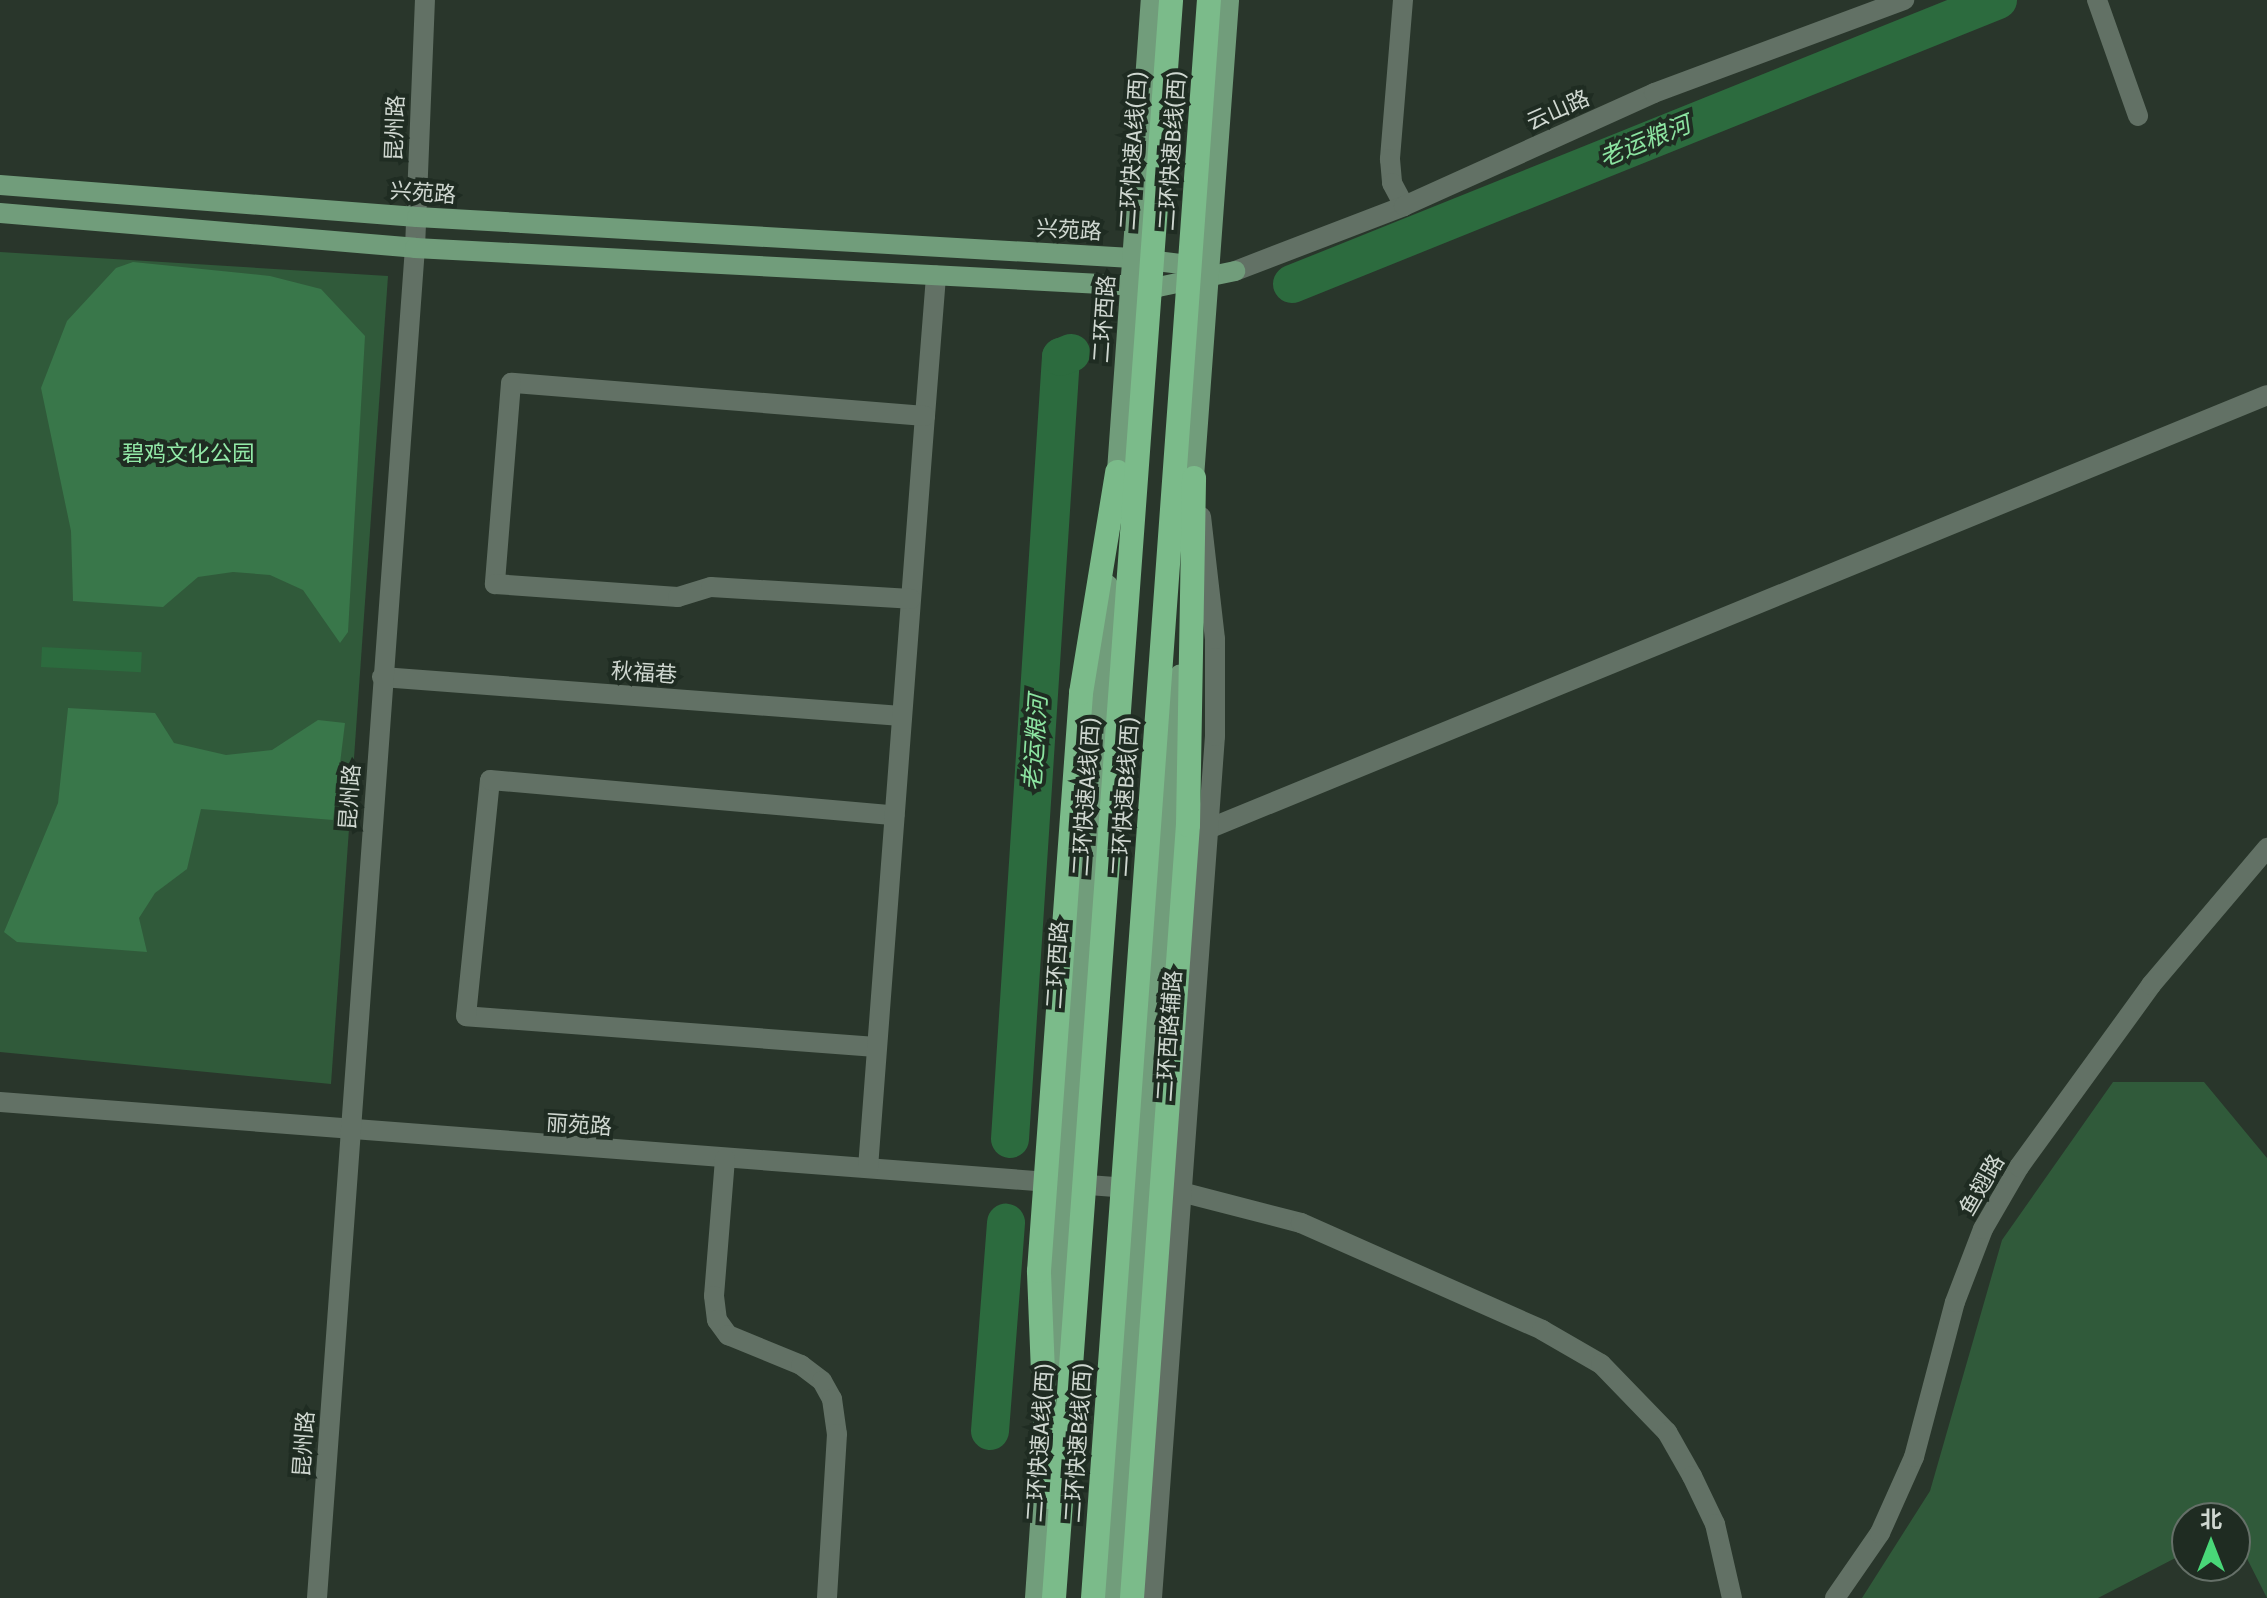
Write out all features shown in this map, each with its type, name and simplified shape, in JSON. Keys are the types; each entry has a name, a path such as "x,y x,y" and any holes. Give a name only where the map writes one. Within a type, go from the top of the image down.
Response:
{"highway":[{"name":"二环快速A线(西)","path":"1052,1598 1171,0"},
{"name":"二环快速B线(西)","path":"1093,1598 1209,0"},
{"path":"1052,1598 1039,1271 1080,712 1117,472"},
{"path":"1132,1598 1187,853 1194,478"}],"main road":[{"name":"二环西路","path":"1035,1598 1151,0"},
{"path":"1113,1598 1149,1190 1194,478 1229,0"},
{"name":"兴苑路","path":"0,185 417,217 1132,258 1209,272 1235,271"},
{"name":"兴苑路","path":"0,213 415,248 1158,287 1209,272"}],"street":[{"name":"昆州路","path":"317,1598 415,248 425,0"},
{"path":"1403,0 1390,159 1392,183 1404,206"},
{"name":"云山路","path":"1235,271 1404,206 1654,93 1904,0"},
{"path":"2097,0 2138,116"},
{"path":"868,1168 936,275"},
{"path":"911,599 711,587 678,597 495,584 511,383 925,416"},
{"path":"1208,829 2267,395"},
{"name":"二环西路辅路","path":"1152,1598 1208,829 1215,639 1194,478"},
{"name":"秋福巷","path":"382,677 902,716"},
{"path":"876,1047 466,1016 490,780 894,815"},
{"name":"鱼翅路","path":"1835,1598 1880,1533 1914,1457 1955,1302 1983,1229 2019,1167 2151,985 2267,848"},
{"name":"丽苑路","path":"0,1102 350,1133 1181,1192 1301,1223 1542,1330 1601,1364 1667,1432 1692,1476 1715,1524 1732,1598"},
{"path":"725,1159 714,1296 717,1320 728,1335 801,1365 822,1381 832,1399 837,1434 827,1598"}],"green space":[{"name":"碧鸡文化公园","path":"0,252 388,276 331,1084 0,1052"},
{"path":"133,262 270,276 321,289 365,336 348,632 340,643 303,590 270,575 233,572 198,577 163,607 73,601 71,531 41,388 67,321 116,268"},
{"path":"68,708 155,713 174,743 226,755 272,750 318,720 345,723 333,820 201,809 187,869 155,893 139,918 147,952 17,942 4,932 58,803"},
{"path":"2113,1082 2204,1082 2267,1158 2267,1598 2251,1566 2251,1502 2171,1502 2171,1560 2098,1598 1862,1598 1930,1491 2002,1240"}],"shaded area":[{"path":"42,647 142,652 141,672 41,667"}],"waterway":[{"name":"老运粮河","path":"1292,284 1998,0"},
{"name":"老运粮河","path":"1010,1139 1061,357 1071,353"},
{"name":"老运粮河","path":"990,1431 1006,1223"}]}
